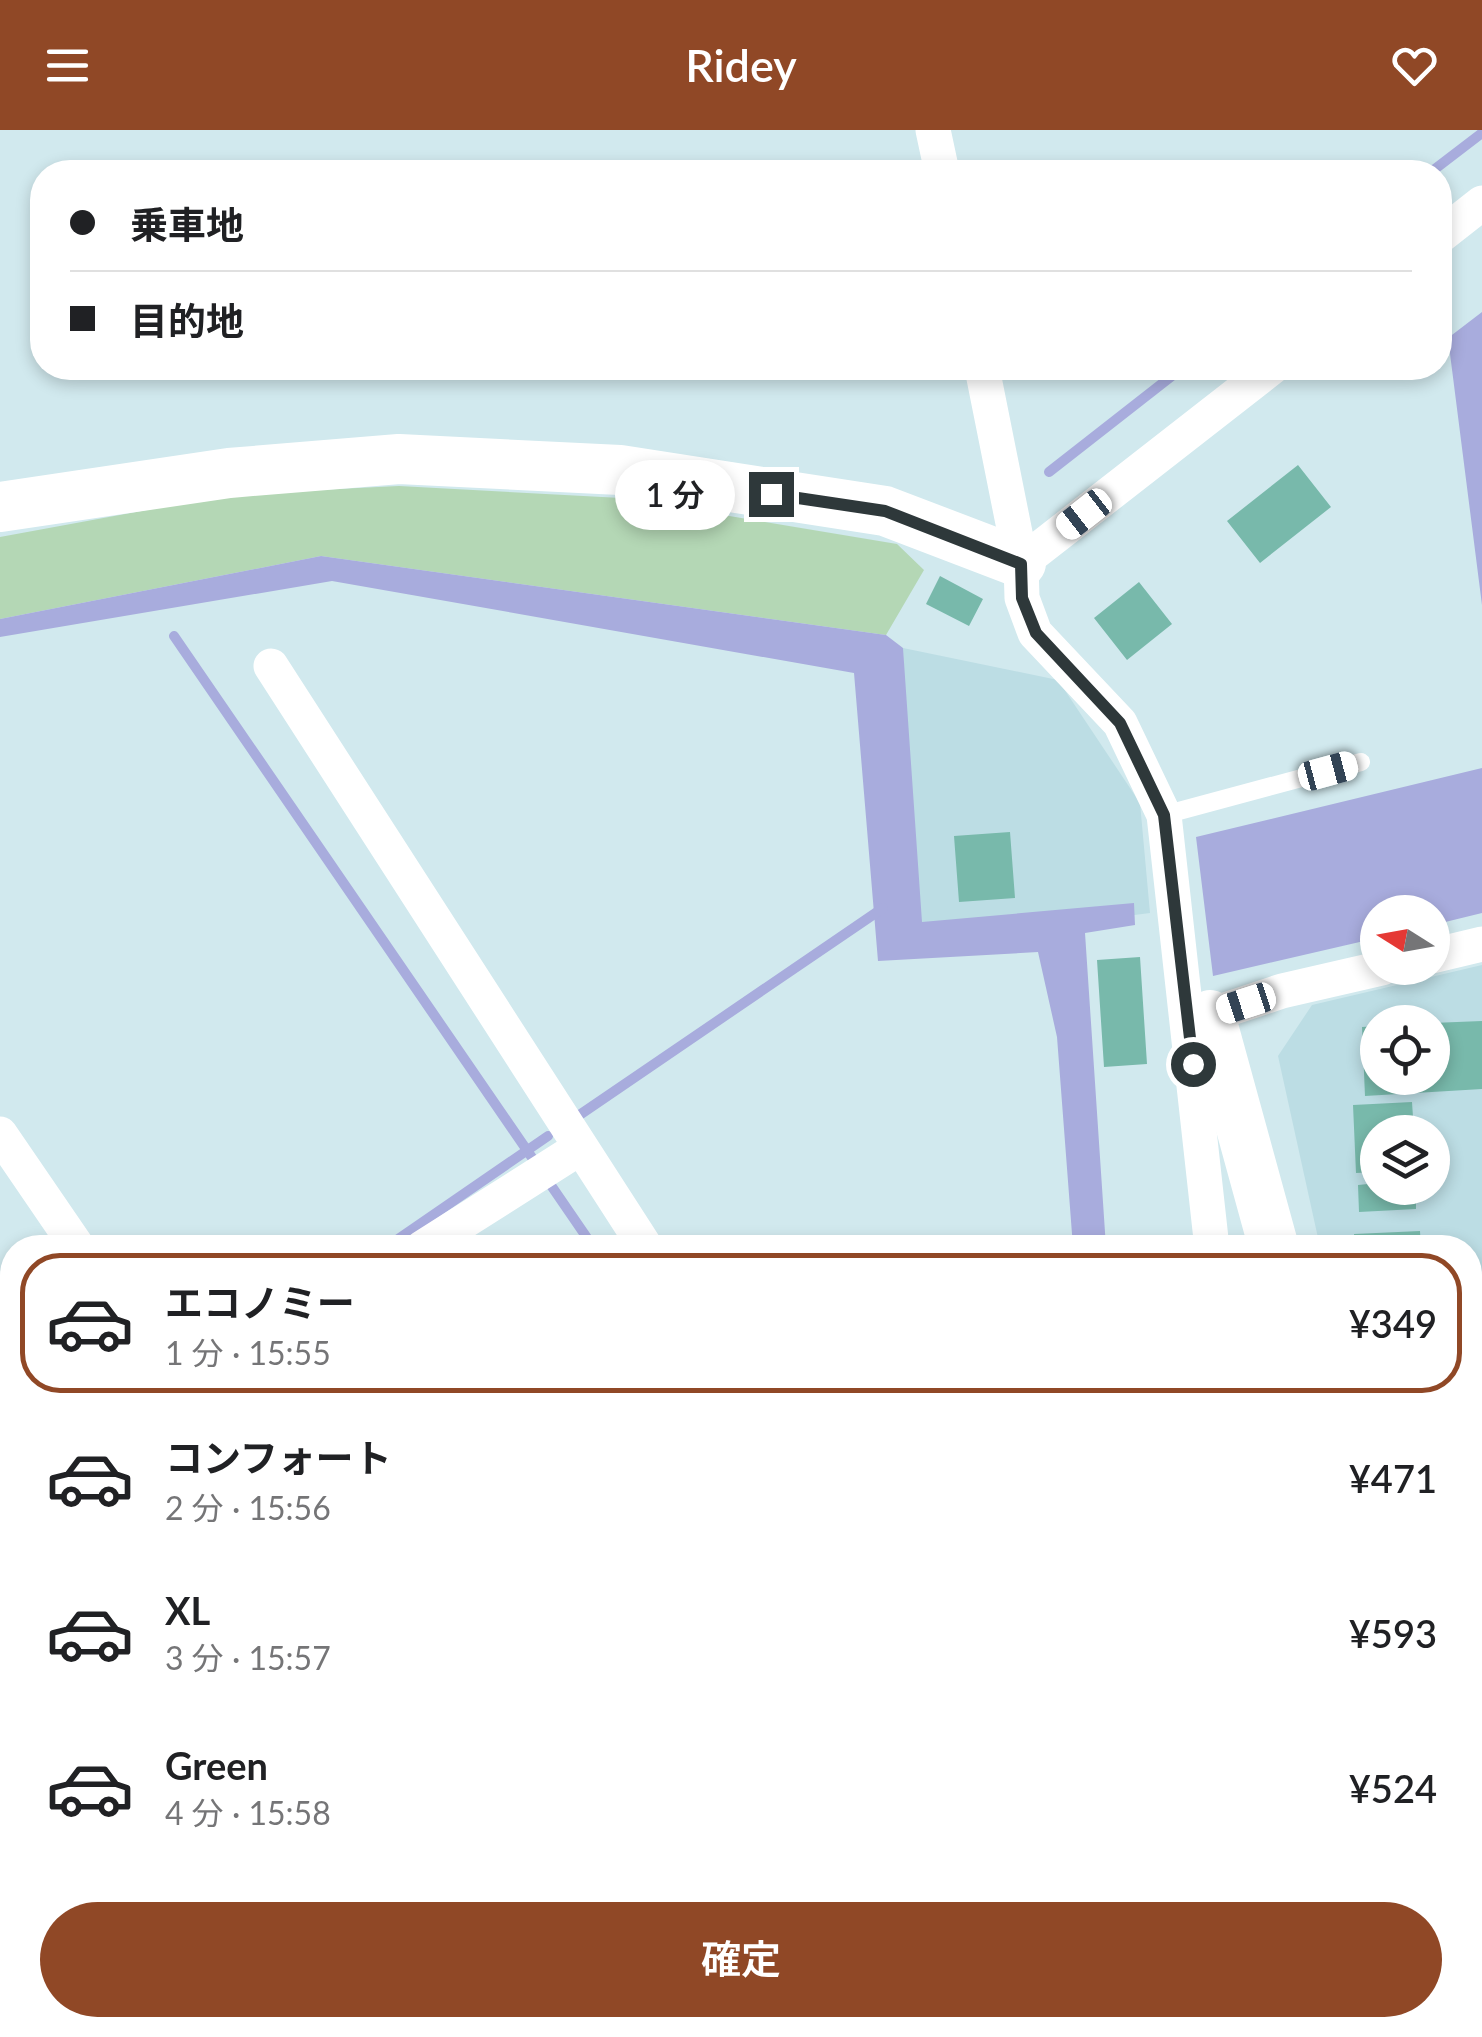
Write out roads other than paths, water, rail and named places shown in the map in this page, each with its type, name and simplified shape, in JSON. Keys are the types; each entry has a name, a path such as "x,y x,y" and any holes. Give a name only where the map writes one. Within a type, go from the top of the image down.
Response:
{"street":[{"path":"934,130 940,160"},
{"path":"1452,227 1482,203"},
{"path":"984,380 1021,564 1022,598 1036,633 1120,723 1164,815 1199,1013 1211,1235"},
{"path":"1021,564 1257,380"},
{"path":"0,507 229,473 399,459 620,470 885,511 1021,564"},
{"path":"271,666 637,1235"},
{"path":"1450,952 1482,944"},
{"path":"1199,1013 1360,973"},
{"path":"1199,1013 1270,1235"},
{"path":"0,1134 69,1235"},
{"path":"442,1235 578,1148"}],"lane":[{"path":"1164,815 1361,762"}],"water":[{"path":"1482,312 1482,605 1452,369 1452,335"},
{"path":"321,556 886,635 903,648 922,922 1134,903 1135,925 1085,933 1105,1235 1072,1235 1057,1037 1038,952 878,961 854,673 332,581 0,637 0,619"},
{"path":"1482,768 1482,913 1450,921 1450,895 1360,895 1360,942 1213,976 1196,837"}],"waterway":[{"path":"1447,160 1482,133"},
{"path":"1049,472 1167,380"},
{"path":"174,636 585,1235"},
{"path":"578,1116 883,908"},
{"path":"404,1235 548,1136"}]}
